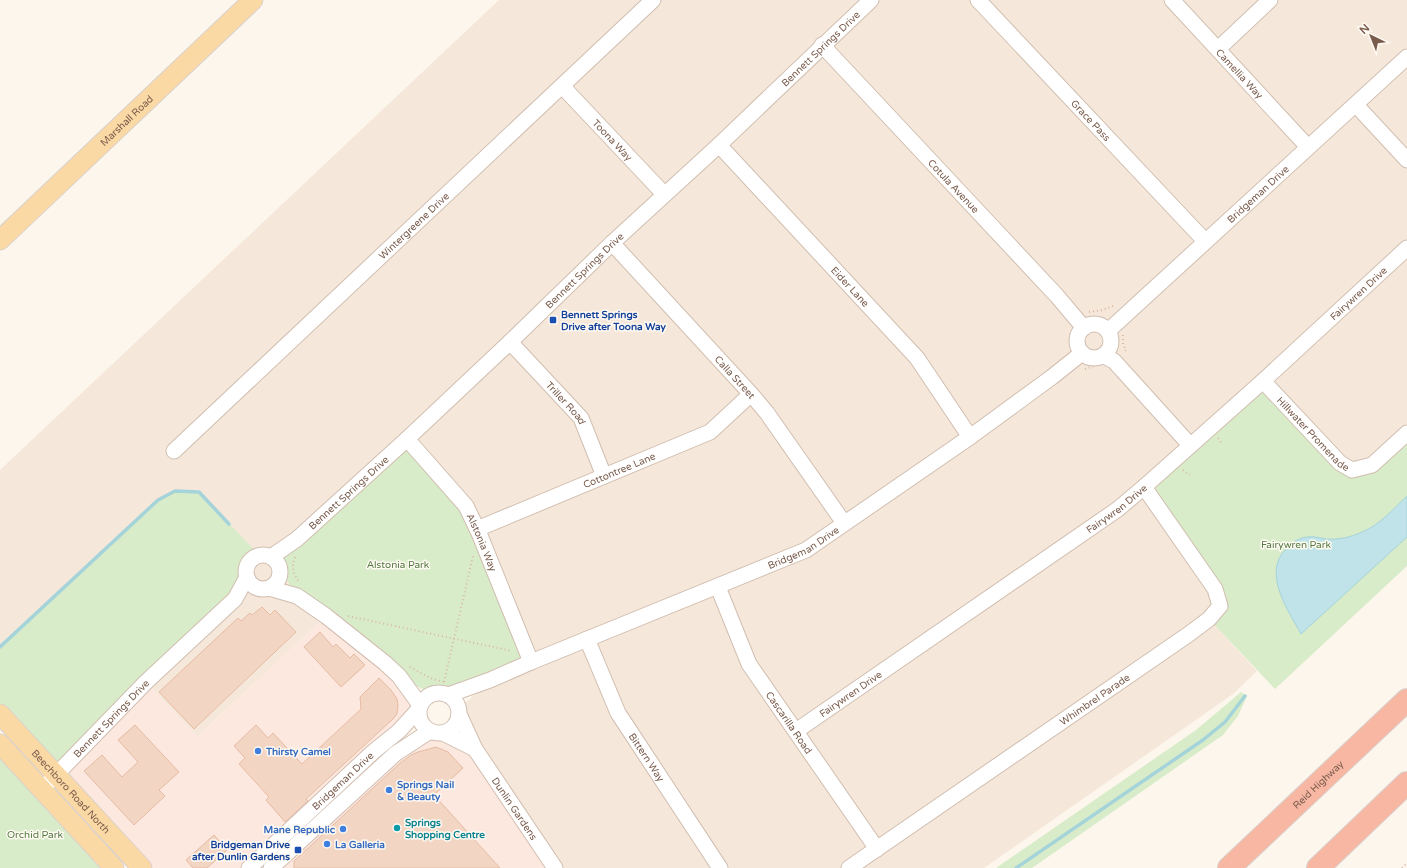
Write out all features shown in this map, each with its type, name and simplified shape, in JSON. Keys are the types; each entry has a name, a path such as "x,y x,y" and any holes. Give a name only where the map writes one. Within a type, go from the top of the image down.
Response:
{"highway":[{"name":"Reid Highway","path":"1229,868 1407,700"},
{"path":"1318,868 1407,784"}],"main road":[{"name":"Marshall Road","path":"0,240 253,0"},
{"name":"Beechboro Road North","path":"0,714 142,868"},
{"name":"Beechboro Road North","path":"0,744 114,868"}],"street":[{"name":"Wintergreene Drive","path":"174,451 653,0"},
{"name":"Bennett Springs Drive","path":"276,564 298,545 612,243 719,145 822,45 871,0"},
{"name":"Grace Pass","path":"978,0 1205,242"},
{"name":"Camellia Way","path":"1172,0 1308,147"},
{"path":"1218,49 1270,0"},
{"name":"Cotula Avenue","path":"822,45 1058,296 1084,328"},
{"name":"Bridgeman Drive","path":"1108,331 1407,58"},
{"name":"Toona Way","path":"562,86 664,194"},
{"path":"1356,105 1407,160"},
{"name":"Eider Lane","path":"719,145 917,358 970,436"},
{"name":"Calla Street","path":"612,243 767,413 844,523"},
{"name":"Fairywren Drive","path":"796,731 1112,513 1144,487 1263,381 1407,248"},
{"path":"1102,361 1109,351 1111,337 1104,327 1094,324 1084,328 1078,337 1079,348 1082,353 1086,357 1098,358 1102,361 1114,361 1190,445"},
{"name":"Triller Road","path":"510,342 580,418 604,476"},
{"name":"Bridgeman Drive","path":"447,686 490,680 806,550 970,436 1052,377 1082,353"},
{"name":"Hillwater Promenade","path":"1263,381 1340,463 1352,470 1372,465 1407,433"},
{"name":"Cottontree Lane","path":"478,531 710,432 751,394"},
{"name":"Alstonia Way","path":"407,439 466,506 478,531 531,662"},
{"name":"Whimbrel Parade","path":"849,868 1189,634 1209,619 1220,606 1215,589 1144,487"},
{"path":"299,591 253,586 247,577 246,572 250,561 260,556 276,564 299,591 332,621 385,663 404,671 431,694"},
{"path":"264,588 278,581 276,564"},
{"name":"Bennett Springs Drive","path":"42,791 56,774 146,682 235,599 247,577"},
{"name":"Cascarilla Road","path":"718,586 749,664 877,849"},
{"name":"Bennett Springs Drive","path":"235,599 264,588"},
{"name":"Bittern Way","path":"587,640 618,713 720,868"},
{"path":"404,671 419,707"},
{"name":"Bridgeman Drive","path":"459,712 490,680"},
{"path":"447,686 459,712 455,726 450,730 436,732 424,728 420,723 418,716 419,707 426,697 431,694 436,693 447,686"},
{"name":"Bridgeman Drive","path":"249,868 373,752 399,731 419,707"},
{"name":"Dunlin Gardens","path":"459,712 475,750 554,868"},
{"name":"Bridgeman Drive","path":"271,868 395,754 436,732"},
{"name":"Dunlin Gardens","path":"436,732 475,750"}],"path":[{"path":"1083,308 1090,312 1103,310 1120,304"},
{"path":"1080,371 1094,366 1102,361"},
{"path":"404,671 447,686 454,639 478,531"},
{"path":"298,545 292,563 292,570 299,591"},
{"path":"346,616 514,652 514,639 520,636"},
{"path":"1402,868 1407,863"}],"shaded area":[{"path":"499,0 1407,0 1407,433 1215,589 1209,619 1257,671 1233,694 984,868 555,868 459,709 490,680 278,564 280,570 297,596 326,616 197,737 146,682 0,714 0,470"},
{"path":"326,616 420,705 249,868 142,868 56,774 146,682 197,737"},
{"name":"Springs Shopping Centre","path":"430,731 475,749 555,868 271,868"}],"green space":[{"name":"Fairywren Park","path":"1263,381 1352,470 1407,433 1407,566 1275,689 1209,619 1220,606 1144,487"},
{"name":"Alstonia Park","path":"407,439 466,506 531,662 442,693 431,694 399,676 297,596 280,570 278,564 297,539"},
{"path":"175,491 199,492 260,556 249,564 247,577 56,774 0,714 0,647 158,500"},
{"path":"1241,692 1247,696 1238,716 1223,735 1032,868 996,868 1196,730"},
{"name":"Orchid Park","path":"0,744 114,868 0,868"}],"water":[{"path":"1407,496 1407,537 1301,634 1284,603 1279,591 1277,579 1276,568 1280,558 1287,548 1297,540 1305,537 1340,539 1369,529 1386,516"}],"building":[{"path":"262,607 270,615 275,610 296,632 194,729 159,692 238,618 241,621 250,613 252,615"},
{"path":"320,632 333,647 336,644 350,658 354,654 365,665 341,687 304,647"},
{"path":"379,678 391,690 397,699 397,714 306,799 308,801 285,822 266,800 269,797 239,764 245,758 234,746 256,725 268,738 273,733 302,764 361,709 360,697"},
{"path":"135,725 179,772 159,790 165,796 134,825 84,771 102,755 122,777 138,762 118,740"},
{"name":"Springs Shopping Centre","path":"436,747 448,752 463,768 434,795 500,868 294,868 294,861 399,764 411,755"},
{"path":"214,835 227,850 207,868 193,868 186,860"}],"waterway":[{"path":"0,647 158,500 175,491 199,492 229,524"},
{"path":"1016,868 1203,740 1225,722 1245,696"}],"place":[{"name":"Bennett Springs Drive after Toona Way","path":"553,320"},
{"name":"Thirsty Camel","path":"258,751"},
{"name":"Springs Nail & Beauty","path":"389,790"},
{"name":"Springs Shopping Centre","path":"397,828"},
{"name":"Mane Republic","path":"343,829"},
{"name":"La Galleria","path":"327,844"},
{"name":"Bridgeman Drive after Dunlin Gardens","path":"298,850"}]}
